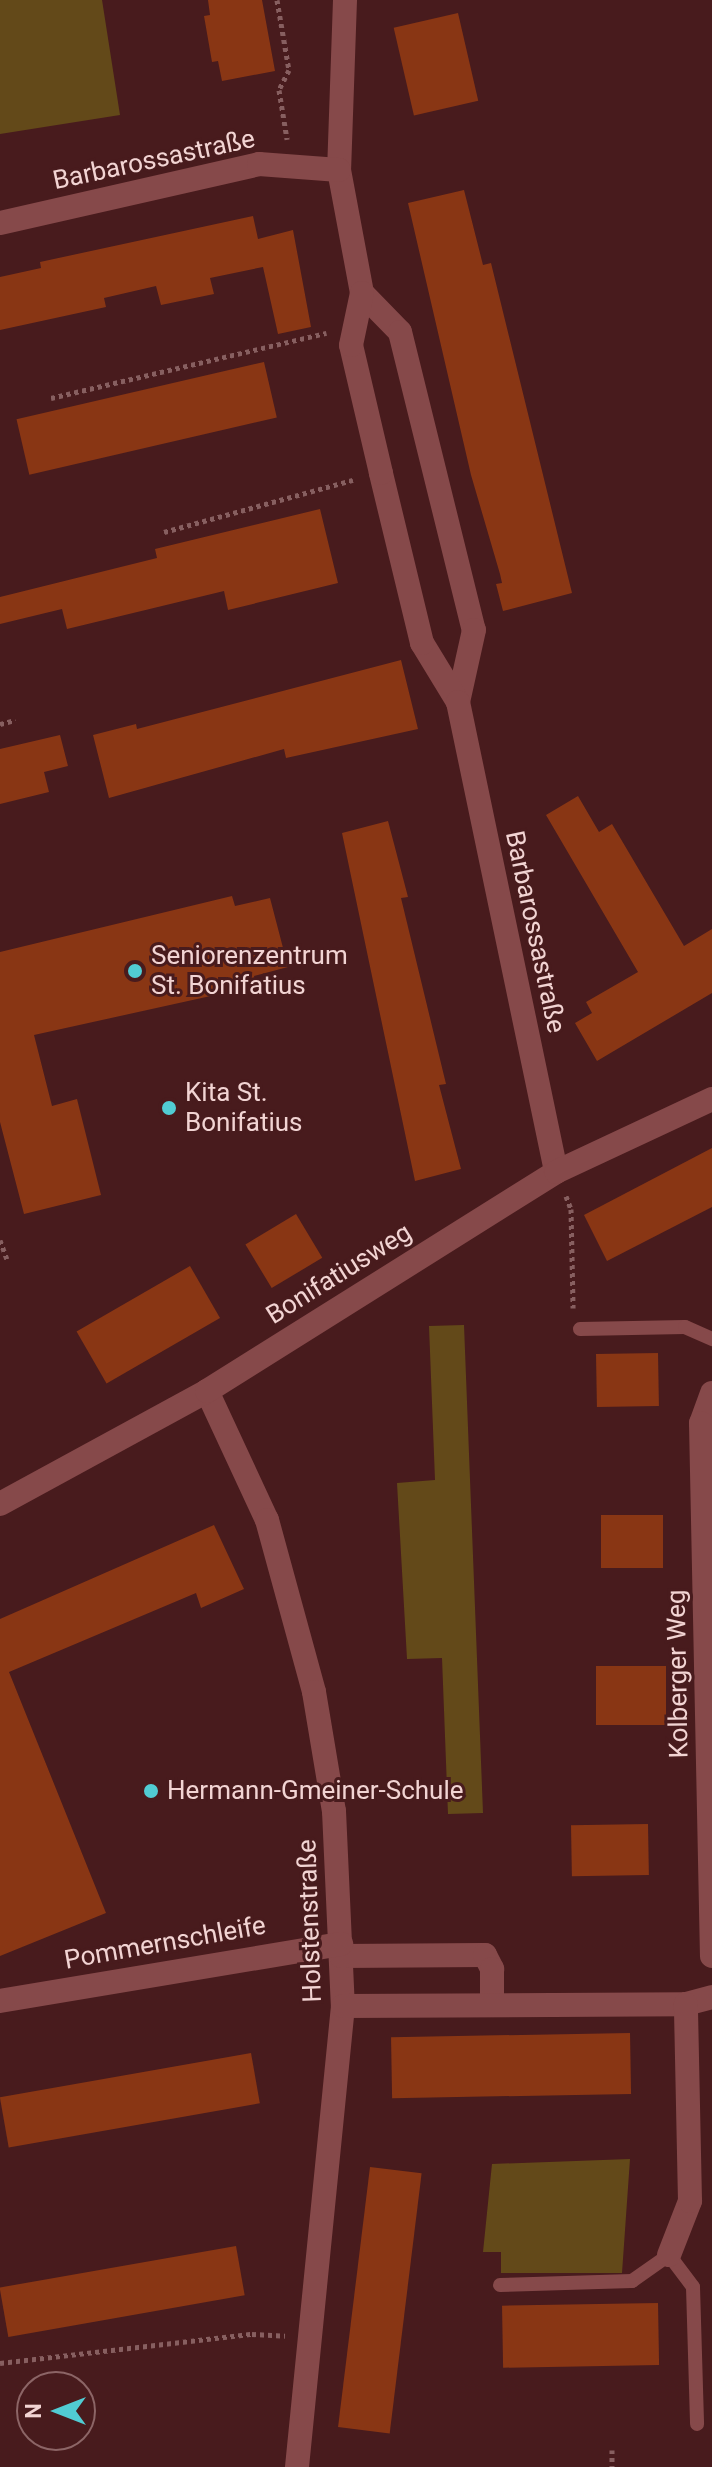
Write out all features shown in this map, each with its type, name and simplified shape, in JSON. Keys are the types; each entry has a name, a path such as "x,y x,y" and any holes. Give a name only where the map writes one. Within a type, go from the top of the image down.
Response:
{"street":[{"path":"339,170 345,0"},
{"name":"Barbarossastraße","path":"0,223 259,164 291,163 339,170 362,293 351,345 422,643 458,702 556,1172"},
{"name":"Barbarossastraße","path":"362,293 400,332 474,630 458,702"},
{"name":"Bonifatiusweg","path":"0,1504 207,1391 556,1172 712,1099"},
{"name":"Holstenstraße","path":"207,1391 267,1520 314,1692 334,1811 343,2006 297,2467"},
{"name":"Kolberger Weg","path":"712,1393 701,1423 712,1956"},
{"path":"341,1950 485,1955 492,1969 492,2005"},
{"name":"Pommernschleife","path":"0,2001 341,1950"},
{"path":"343,2006 686,2004 712,1997"},
{"path":"669,2255 690,2201 686,2004"}],"lane":[{"path":"580,1329 685,1327 712,1339"},
{"path":"500,2285 632,2281 669,2255 693,2287 697,2424"}],"path":[{"path":"277,0 289,70 279,90 291,163"},
{"path":"51,398 354,326"},
{"path":"164,532 381,473"},
{"path":"0,724 15,720"},
{"path":"556,1172 571,1209 573,1319 580,1329"},
{"path":"0,1240 7,1259"},
{"path":"0,2363 252,2334 310,2338"},
{"path":"612,2450 612,2467"}],"shaded area":[{"path":"0,0 102,0 120,115 0,134"},
{"path":"464,1325 483,1813 448,1814 442,1658 407,1659 397,1483 435,1480 429,1326"},
{"path":"630,2159 622,2273 501,2273 501,2252 483,2252 492,2164"}],"building":[{"path":"208,0 262,0 275,71 222,81 218,61 212,62 204,16 210,15"},
{"path":"458,13 478,101 414,116 394,28"},
{"path":"464,190 483,265 491,263 572,593 503,611 496,584 502,583 500,574 471,475 408,203"},
{"path":"253,216 258,239 293,230 311,327 278,334 263,267 210,278 214,294 161,305 156,286 104,298 106,307 0,330 0,277 41,268 40,262"},
{"path":"264,362 277,418 29,475 17,419"},
{"path":"320,509 338,583 228,610 224,591 67,629 62,609 0,624 0,597 157,558 155,549"},
{"path":"401,660 418,729 286,758 284,749 109,798 93,735 136,724 137,729"},
{"path":"60,735 68,766 44,772 49,792 0,804 0,749"},
{"path":"578,796 599,832 612,824 684,946 712,929 712,993 597,1061 575,1023 592,1013 586,1002 638,972 546,815"},
{"path":"388,821 408,897 401,898 446,1084 439,1085 461,1169 415,1181 342,833"},
{"name":"Seniorenzentrum St. Bonifatius","path":"232,896 235,906 270,898 288,967 254,976 256,986 34,1035 52,1106 77,1099 101,1195 24,1214 0,1122 0,952"},
{"path":"712,1148 712,1207 607,1261 584,1215"},
{"path":"296,1214 322,1258 272,1288 245,1244"},
{"path":"190,1266 220,1318 107,1383 77,1332"},
{"path":"658,1353 659,1406 597,1407 596,1354"},
{"path":"601,1515 663,1515 663,1568 601,1568"},
{"path":"214,1525 244,1589 201,1608 196,1593 9,1672 106,1913 0,1956 0,1619"},
{"path":"596,1666 666,1666 666,1725 596,1725"},
{"path":"648,1824 649,1875 572,1876 571,1825"},
{"path":"630,2033 631,2094 392,2098 391,2037"},
{"path":"251,2053 260,2103 9,2148 0,2097"},
{"path":"370,2167 422,2173 390,2433 338,2427"},
{"path":"236,2246 245,2295 8,2337 0,2288"},
{"path":"658,2303 659,2365 503,2368 502,2306"}],"place":[{"name":"Seniorenzentrum St. Bonifatius","path":"135,971"},
{"name":"Kita St. Bonifatius","path":"169,1108"},
{"name":"Hermann-Gmeiner-Schule","path":"151,1791"}]}
